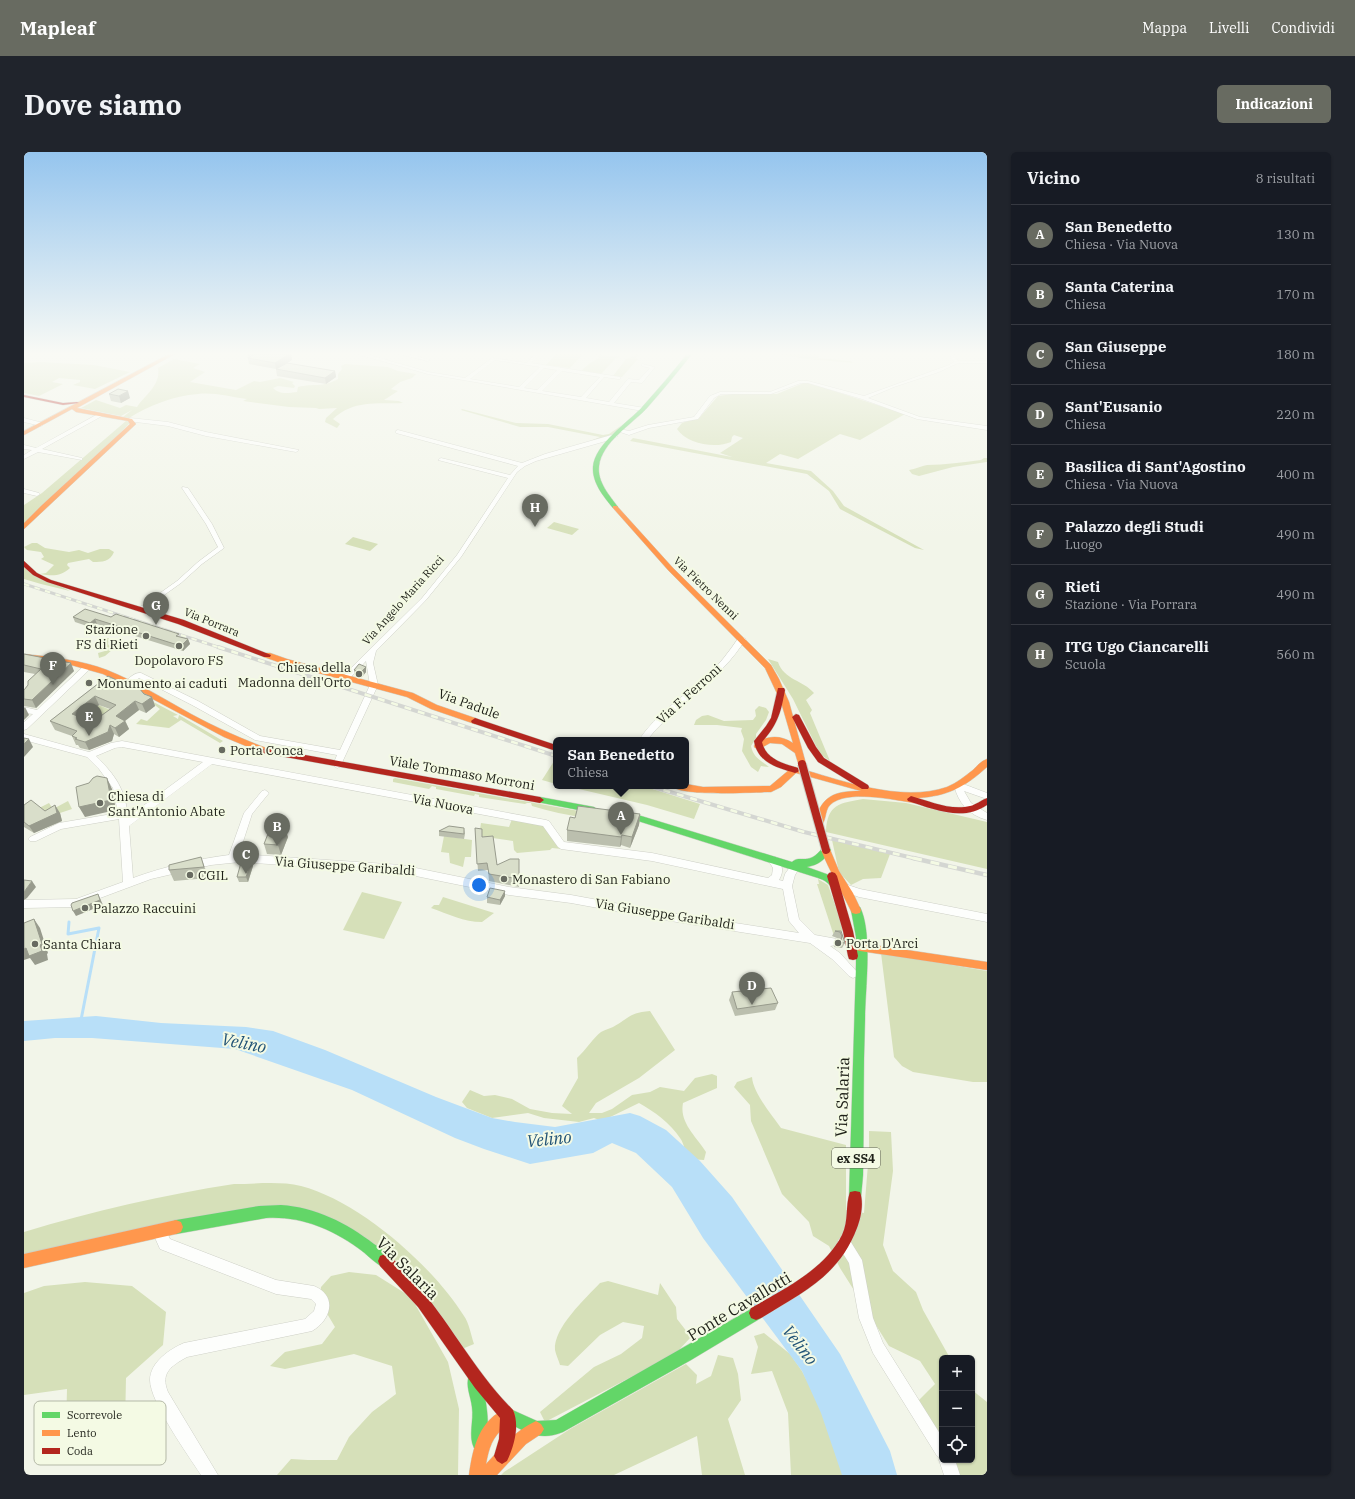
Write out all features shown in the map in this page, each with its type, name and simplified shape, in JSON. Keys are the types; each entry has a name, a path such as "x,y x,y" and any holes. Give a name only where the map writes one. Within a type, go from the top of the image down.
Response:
{"main road":[{"path":"24,433 57,416"},
{"path":"24,527 43,507 133,424 130,420 104,416"},
{"name":"Via Angelo Maria Ricci","path":"621,433 637,416"},
{"name":"Via Pietro Nenni","path":"621,433 599,457 596,470 599,483 646,544 675,575 753,650 768,667 788,705 799,752 799,767"},
{"name":"Via Porrara","path":"24,563 41,578 188,624 278,659 374,685"},
{"name":"Viale Tommaso Morroni","path":"24,656 63,661 115,676 129,682 181,712 237,741 270,752 601,811"},
{"name":"Via Padule","path":"374,685 410,695 434,707 553,747"},
{"path":"781,690 776,718 771,727 761,736 758,746 760,753 768,760 799,767 865,788 956,811 974,810 981,807 987,801"},
{"path":"788,705 812,748 821,760 865,788"},
{"path":"758,746 765,740 775,738 787,742 799,752"},
{"path":"886,793 929,794 946,791 958,785 987,763"},
{"path":"689,789 714,791 771,789 780,785 786,774 799,767"},
{"path":"799,767 819,823 848,947"},
{"path":"819,823 824,806 829,801 838,797 862,795 915,800"},
{"path":"616,814 638,818 820,875 834,883 852,901"},
{"path":"776,861 815,863 821,860 826,850"},
{"path":"826,850 852,901 858,924 868,940 882,950"},
{"path":"820,875 829,868"},
{"path":"848,947 858,924"},
{"path":"848,947 882,950 987,966"},
{"name":"Via Salaria","path":"848,947 859,1016"},
{"name":"Via Salaria","path":"807,1282 826,1268 844,1244 853,1221 856,1178 859,1016 861,1001 848,947"},
{"name":"Via Salaria","path":"24,1260 158,1231 266,1212 295,1213 323,1221 347,1233 369,1248 401,1278 436,1319 494,1403 508,1415 536,1429"},
{"name":"Ponte Cavallotti","path":"536,1429 558,1427 686,1355 807,1282"},
{"path":"471,1370 480,1410 477,1475"},
{"path":"479,1451 490,1431 498,1421 508,1415"},
{"path":"502,1457 507,1439 508,1415"},
{"path":"486,1475 521,1439 536,1429"}],"street":[{"path":"24,457 99,416"},
{"path":"594,443 621,433 696,418 698,416"},
{"path":"912,416 918,418 987,428"},
{"path":"24,420 41,424"},
{"path":"130,420 168,424 206,434 296,450"},
{"path":"621,433 648,427"},
{"path":"398,432 523,465"},
{"name":"Via Angelo Maria Ricci","path":"374,685 369,663 372,650 424,599 459,556 517,469 536,459 594,443 621,433"},
{"path":"24,447 80,459"},
{"path":"441,460 511,477"},
{"path":"141,609 179,582 200,563 221,548 209,524 185,488"},
{"path":"24,491 37,494"},
{"name":"Via F. Ferroni","path":"645,737 653,726 715,674 737,648 742,639"},
{"path":"737,648 753,650"},
{"path":"345,678 372,650"},
{"path":"24,727 88,667"},
{"path":"129,682 138,675 195,703 258,738 343,753"},
{"path":"337,765 374,685"},
{"path":"181,712 195,703"},
{"path":"24,710 39,713"},
{"path":"237,741 248,733"},
{"path":"24,736 90,755 102,767 117,787 122,805 128,883"},
{"name":"Via Nuova","path":"90,755 114,745 122,744 546,823 561,845 652,857 787,886"},
{"path":"124,825 185,778 210,761"},
{"path":"958,785 987,796"},
{"path":"958,785 963,801 987,818"},
{"path":"233,858 248,814 265,793"},
{"path":"956,811 987,818"},
{"path":"33,839 60,826 123,815"},
{"name":"Via Giuseppe Garibaldi","path":"24,904 76,903 128,883 211,861 233,858 401,869 509,891 571,899 658,915 787,934 848,947"},
{"path":"768,882 774,880 778,872 776,861"},
{"path":"787,934 792,930 794,921 787,886 790,874 796,867"},
{"path":"845,888 859,893 987,918"},
{"path":"852,901 870,894"},
{"path":"794,921 810,938 836,956 853,973"},
{"path":"158,1231 166,1244 276,1287 314,1293 323,1301 322,1310 316,1320 307,1326 184,1350 171,1358 161,1368 156,1379 164,1401"},
{"path":"844,1244 855,1260 866,1318 878,1348 939,1446"},
{"path":"166,1404 210,1475"},
{"path":"948,1463 952,1475"}],"green space":[{"path":"125,416 133,416 129,418 123,417"},
{"path":"328,416 337,416 333,419 340,424 337,428 325,422"},
{"path":"481,416 488,416 516,423 548,424 603,435 609,434 622,425 611,437 590,441 600,437 548,427 520,427"},
{"path":"701,416 902,416 860,440 840,434 798,459 780,454 766,463 811,471 833,491 844,506 924,550 915,548 840,509 829,491 807,474 630,441 633,438 732,457 720,453 743,438 734,435 731,442 724,444 702,444 687,438 677,429 682,423"},
{"path":"126,421 131,422 24,527 24,505 42,493"},
{"path":"987,458 987,462 953,467 919,476 912,474 909,470 927,465 981,460"},
{"path":"554,522 579,529 572,535 547,528"},
{"path":"353,537 378,544 370,551 345,544"},
{"path":"32,543 37,543 45,548 69,552 79,550 88,553 100,549 109,549 114,552 108,560 93,562 89,559 68,563 67,565 70,568 63,573 48,575 40,574 46,573 54,565 41,559 44,557 41,552 27,550 24,547"},
{"path":"24,563 49,581 70,591 24,579"},
{"path":"109,638 108,644 112,650 105,656 99,658 98,653 105,651 105,647 101,645 95,646 94,644 103,639"},
{"path":"768,659 778,662 785,673 805,685 814,693 806,700 812,710 810,713 830,761 820,754 793,699"},
{"path":"144,697 178,715 173,716 178,719 179,715 223,741 220,743 181,720 169,728 136,724 141,719 147,721 160,709"},
{"path":"99,705 120,714 102,727 76,723"},
{"path":"759,706 766,708 769,712 751,746 755,756 769,767 761,766 758,772 751,767 742,751 744,739 741,731 742,728 717,725 694,725 696,720 702,716 708,715 724,721 753,720 756,716 755,710"},
{"path":"553,763 553,783 542,780"},
{"path":"395,778 640,822 639,824 572,815 545,810 532,806 531,803 525,804 479,797 479,795 475,794 474,796 436,789 436,787 432,786 429,789 393,782 393,779"},
{"path":"579,789 652,789 700,804 694,819 647,805"},
{"path":"863,799 906,803 987,822 987,869 826,832 829,816 836,806"},
{"path":"68,801 72,809 49,819 37,809 49,803 53,809"},
{"path":"512,819 546,823 561,845 562,849 552,848 550,850 517,853 514,850 513,841 479,836 481,823 509,827"},
{"path":"444,836 472,840 471,857 465,857 463,867 450,863 449,853 441,852"},
{"path":"832,840 890,854 881,878 863,879 851,885 839,872"},
{"path":"818,879 828,885 844,930 834,936 817,884 819,884"},
{"path":"362,892 402,902 384,939 343,930"},
{"path":"443,897 494,913 482,922 475,922 431,908 434,905 439,905"},
{"path":"881,953 987,971 987,1082 973,1082 913,1072 902,1066 894,1057"},
{"path":"650,1011 675,1050 639,1078 596,1103 589,1113 602,1113 612,1109 632,1095 650,1092 660,1087 684,1091 695,1078 712,1074 717,1076 717,1088 683,1103 682,1110 686,1123 706,1152 704,1160 688,1159 681,1140 672,1127 639,1103 602,1121 594,1118 579,1122 544,1118 528,1113 492,1118 467,1108 462,1102 470,1090 484,1096 495,1095 512,1099 530,1109 552,1113 572,1114 562,1106 578,1078 577,1058 601,1032 613,1027 630,1016"},
{"path":"752,1077 759,1097 781,1128 846,1145 846,1210 864,1213 869,1152 869,1131 891,1132 893,1171 883,1245 893,1271 916,1292 923,1310 948,1355 939,1355 939,1457 916,1403 935,1384 920,1361 889,1346 840,1268 829,1246 813,1236 809,1222 782,1194 751,1121 750,1105 734,1087 737,1082"},
{"path":"276,1183 301,1186 346,1205 370,1220 414,1256 450,1296 466,1319 474,1344 462,1349 401,1268 295,1207 24,1257 24,1232 128,1204 234,1184"},
{"path":"349,1272 376,1275 411,1297 448,1362 459,1409 458,1475 277,1475 291,1459 337,1460 349,1437 372,1412 396,1394 392,1366 354,1354 285,1369 270,1366 285,1352 322,1344 335,1327 319,1300 321,1287 331,1276"},
{"path":"608,1281 658,1295 660,1283 676,1307 677,1319 691,1337 675,1354 545,1422 540,1412 594,1367 621,1354 642,1338 644,1326 623,1322 600,1335 568,1366 560,1365 555,1350 559,1332 572,1314 600,1283"},
{"path":"85,1282 132,1286 166,1312 163,1345 126,1378 126,1401 67,1401 67,1389 24,1395 24,1293 44,1286"},
{"path":"764,1333 790,1354 802,1371 856,1475 791,1475 788,1413 772,1371 751,1374 758,1347 754,1336"},
{"path":"718,1355 733,1358 738,1374 741,1400 728,1419 745,1475 702,1475 697,1436 614,1475 501,1475 570,1429 686,1364 697,1375 696,1384 711,1376"},
{"path":"975,1392 987,1402 987,1475 947,1475 942,1463 975,1463"}],"water":[{"name":"Velino","path":"96,1016 161,1023 246,1027 273,1031 325,1050 436,1097 492,1118 555,1127 630,1113 640,1116 666,1130 700,1161 732,1197 840,1354 890,1451 897,1475 842,1475 821,1413 802,1371 703,1238 672,1187 636,1153 612,1143 593,1153 530,1164 455,1138 352,1090 235,1049 92,1038 55,1038 24,1041 24,1021"}],"building":[{"path":"85,609 111,617 116,614 179,634 176,636 188,639 181,646 95,619 90,623 73,617"},
{"path":"24,654 71,663 32,700 24,699 24,690 28,685 28,681 41,669 24,665"},
{"path":"359,664 366,667 361,672 354,670"},
{"path":"108,676 135,689 139,688 144,694 152,697 142,704 135,701 116,716 125,721 115,728 110,725 108,732 85,742 75,739 77,738 72,736 77,731 50,721","holes":["95,696 116,705 98,718 95,717 91,721 72,714"]},
{"path":"24,738 29,739 24,744"},
{"path":"97,776 107,778 111,800 79,807 76,787 89,783"},
{"path":"31,800 45,811 55,805 57,813 29,826 24,822 24,805"},
{"path":"578,806 640,814 632,837 567,830 570,817 575,818"},
{"path":"271,826 285,827 278,845 264,844"},
{"path":"449,826 464,828 464,834 439,831"},
{"path":"475,828 482,829 482,837 493,836 497,865 510,859 519,859 519,879 489,874 487,863 477,864"},
{"path":"201,857 204,867 169,870 169,865"},
{"path":"242,859 252,861 246,877 237,877"},
{"path":"24,880 32,881 24,892"},
{"path":"490,888 505,891 500,900 487,897"},
{"path":"98,894 100,900 73,911 71,905 72,903"},
{"path":"34,919 42,944 40,945 42,951 29,956 26,948 24,949 24,923"},
{"path":"835,931 841,931 845,943 836,942 841,940 842,936 840,932"},
{"path":"771,988 778,1003 737,1009 732,992"}],"waterway":[{"path":"69,922 68,934 99,928 81,1020"}],"railway":[{"path":"24,584 221,648"},
{"path":"218,647 553,755"},
{"path":"660,789 804,832 917,859"},
{"path":"913,858 987,875"}],"traffic: fast":[{"path":"615,507 599,483 596,466 598,458 609,442 636,416"},
{"path":"540,800 594,810"},
{"path":"623,815 638,818 818,874 829,879 839,888"},
{"path":"796,863 814,862 820,858 826,850"},
{"path":"855,1197 858,1131 859,1020 862,965 861,937 856,910"},
{"path":"176,1227 266,1212 288,1212 301,1214 327,1222 340,1229 364,1244 385,1261"},
{"path":"508,1415 536,1429 558,1427 686,1355 756,1313"},
{"path":"474,1381 480,1409 479,1443"}],"traffic: slow":[{"path":"24,433 57,416"},
{"path":"24,527 43,507 133,424 130,420 107,416"},
{"path":"615,507 709,609 768,667 781,690 793,726 802,764"},
{"path":"267,655 410,695 434,707 475,721"},
{"path":"24,656 83,665 105,672 135,686 227,736 266,751"},
{"path":"758,746 763,742 774,739 790,744 799,752"},
{"path":"689,788 703,790 771,789 778,785 795,770 872,791 893,794 932,794 950,789 960,784 987,762"},
{"path":"819,823 825,805 834,798 844,795 869,794 915,800"},
{"path":"826,850 835,872 850,896 856,910"},
{"path":"860,947 987,966"},
{"path":"24,1261 176,1227"},
{"path":"477,1475 481,1448 487,1434 508,1415"},
{"path":"486,1475 521,1439 536,1429"}],"traffic: jam":[{"path":"24,563 35,574 49,581 181,622 267,655"},
{"path":"781,690 775,718 758,741 759,748 766,758 776,764 795,770"},
{"path":"796,717 812,748 821,760 865,787"},
{"path":"475,721 553,747"},
{"path":"266,751 540,800"},
{"path":"802,764 826,850"},
{"path":"911,799 940,808 960,811 979,807 987,801"},
{"path":"832,876 848,931 853,956"},
{"path":"756,1313 800,1286 827,1266 847,1239 853,1222 855,1197"},
{"path":"385,1261 423,1302 480,1383 508,1415"},
{"path":"502,1456 507,1439 508,1415"}],"place":[{"name":"ITG Ugo Ciancarelli","path":"535,527"},
{"name":"Rieti","path":"156,625"},
{"name":"Stazione FS di Rieti","path":"146,636"},
{"name":"Dopolavoro FS","path":"179,646"},
{"name":"Chiesa della Madonna dell'Orto","path":"359,674"},
{"name":"Monumento ai caduti","path":"89,683"},
{"name":"Palazzo degli Studi","path":"53,685"},
{"name":"Basilica di Sant'Agostino","path":"89,736"},
{"name":"Porta Conca","path":"222,750"},
{"name":"Chiesa di Sant'Antonio Abate","path":"100,803"},
{"name":"San Benedetto","path":"621,835"},
{"name":"Santa Caterina","path":"277,846"},
{"name":"San Giuseppe","path":"246,874"},
{"name":"CGIL","path":"190,875"},
{"name":"Monastero di San Fabiano","path":"504,879"},
{"name":"Palazzo Raccuini","path":"85,908"},
{"name":"Porta D'Arci","path":"838,943"},
{"name":"Santa Chiara","path":"35,944"},
{"name":"Sant'Eusanio","path":"752,1005"}]}
